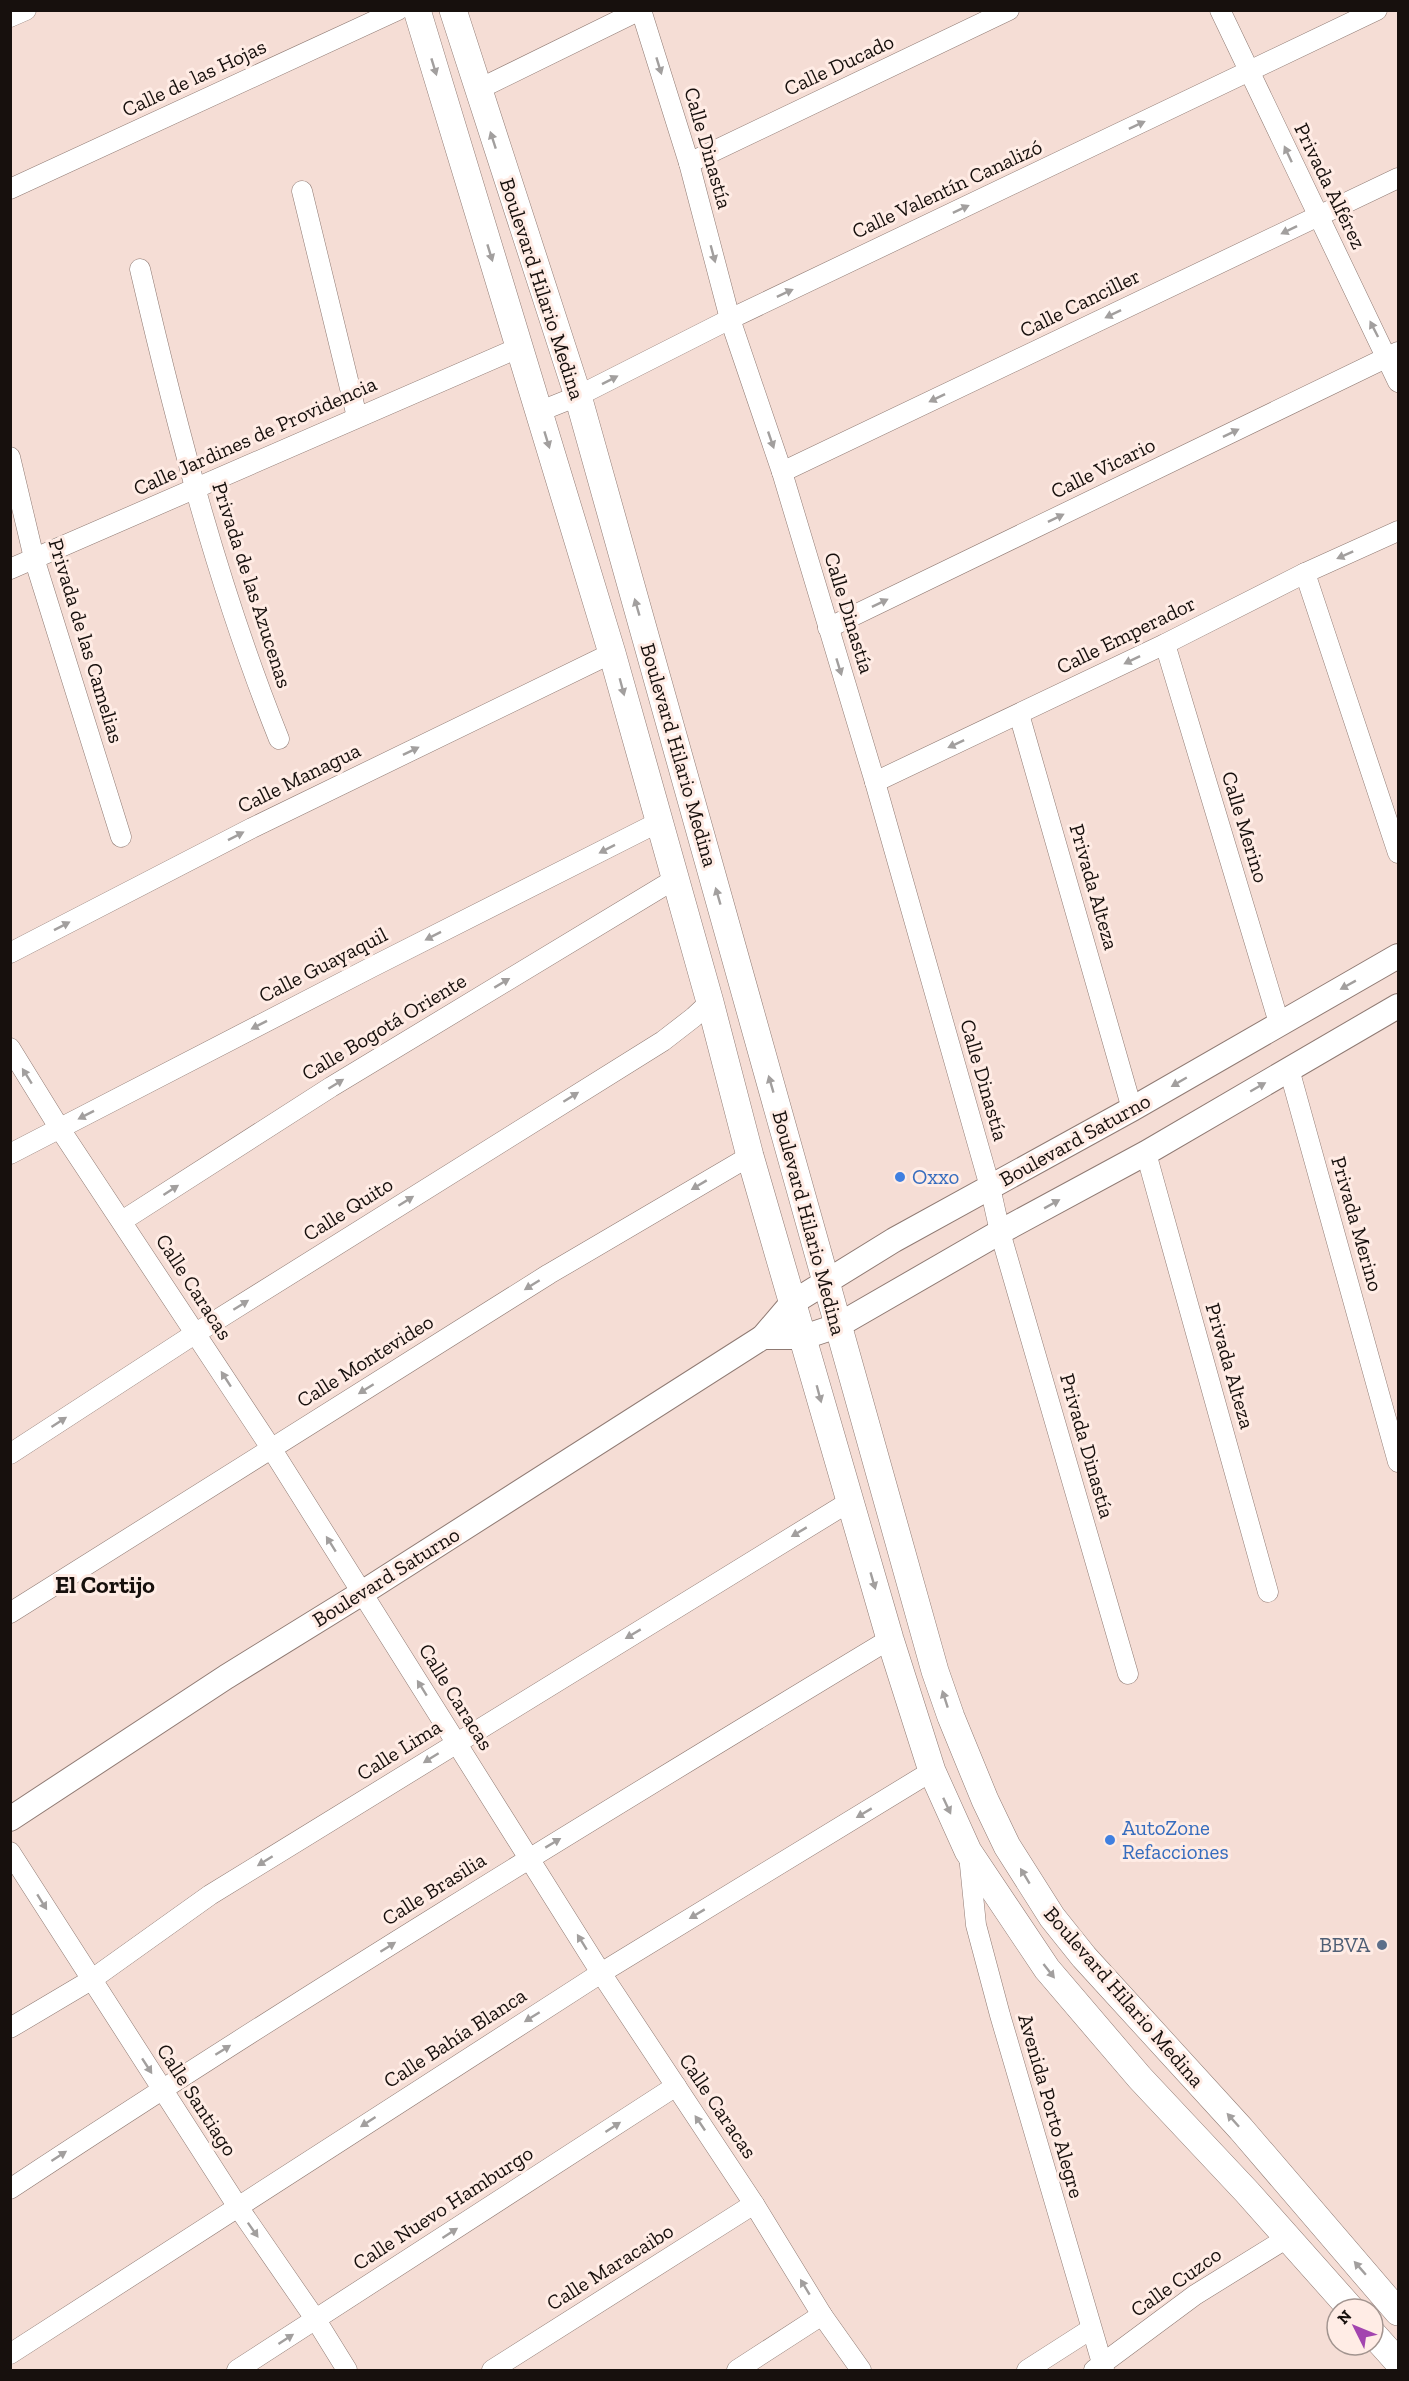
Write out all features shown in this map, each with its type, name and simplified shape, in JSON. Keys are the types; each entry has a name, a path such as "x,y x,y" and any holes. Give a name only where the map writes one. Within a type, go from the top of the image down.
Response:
{"main road":[{"name":"Boulevard Hilario Medina","path":"417,10 612,653 792,1303 804,1337 849,1502 932,1772 968,1851 1054,1978 1140,2078 1340,2297"},
{"name":"Boulevard Hilario Medina","path":"453,10 477,90 578,396 935,1671 966,1756 1007,1846 1052,1917 1084,1957 1241,2129 1398,2312"},
{"path":"1385,2347 1398,2362"}],"street":[{"path":"10,17 26,10"},
{"name":"Calle de las Hojas","path":"10,189 398,10"},
{"path":"477,90 641,10"},
{"name":"Calle Dinastía","path":"641,10 689,163 730,319 782,472 874,782 990,1187 1000,1232"},
{"name":"Calle Ducado","path":"689,163 1009,10"},
{"name":"Privada Alférez","path":"1220,10 1317,216 1393,354 1398,382"},
{"name":"Calle Valentín Canalizó","path":"538,412 578,396 730,319 1377,10"},
{"name":"Calle Canciller","path":"782,472 1398,178"},
{"path":"302,191 357,417"},
{"name":"Privada de las Azucenas","path":"140,270 195,489 241,633 279,739"},
{"name":"Calle Jardines de Providencia","path":"10,569 519,348"},
{"name":"Calle Vicario","path":"828,628 1393,354"},
{"name":"Privada de las Camelias","path":"10,457 34,558 121,837"},
{"name":"Calle Emperador","path":"874,782 1166,644 1305,573 1398,531"},
{"path":"1305,573 1398,854"},
{"name":"Calle Merino","path":"1166,644 1279,1023"},
{"name":"Calle Managua","path":"10,953 263,822 612,653"},
{"name":"Privada Alteza","path":"1019,714 1132,1109"},
{"name":"Calle Guayaquil","path":"10,1154 659,822"},
{"name":"Calle Bogotá Oriente","path":"122,1221 332,1087 675,879"},
{"name":"Boulevard Saturno","path":"10,1819 226,1677 763,1337 792,1303 825,1282 1398,956"},
{"name":"Calle Quito","path":"10,1454 196,1333 663,1041 710,1002"},
{"path":"763,1337 804,1337 837,1326 1000,1232 1146,1153 1398,1006"},
{"name":"Calle Caracas","path":"10,1048 60,1129 271,1448 601,1973 754,2204 822,2315 861,2370"},
{"name":"Privada Merino","path":"1289,1069 1398,1462"},
{"name":"Privada Alteza","path":"1146,1153 1268,1592"},
{"name":"Calle Montevideo","path":"10,1613 549,1274 750,1156"},
{"name":"Privada Dinastía","path":"1000,1232 1128,1674"},
{"name":"Calle Lima","path":"10,2028 91,1980 210,1895 849,1502"},
{"name":"Calle Brasilia","path":"10,2189 162,2088 529,1857 890,1639"},
{"name":"Calle Bahía Blanca","path":"10,2354 601,1973 932,1772"},
{"name":"Avenida Porto Alegre","path":"968,1851 976,1925 1091,2330 1100,2369"},
{"name":"Calle Santiago","path":"10,1852 238,2207 347,2370"},
{"name":"Calle Nuevo Hamburgo","path":"237,2370 676,2086"},
{"name":"Calle Maracaibo","path":"492,2370 754,2204"},
{"name":"Calle Cuzco","path":"1100,2369 1195,2295 1287,2238"},
{"path":"737,2370 822,2315"},
{"path":"1027,2370 1091,2330"}],"place":[{"name":"Oxxo","path":"900,1177"},
{"name":"AutoZone Refacciones","path":"1110,1840"},
{"name":"BBVA","path":"1382,1945"}],"district":[{"name":"El Cortijo","path":"105,1585"}]}
